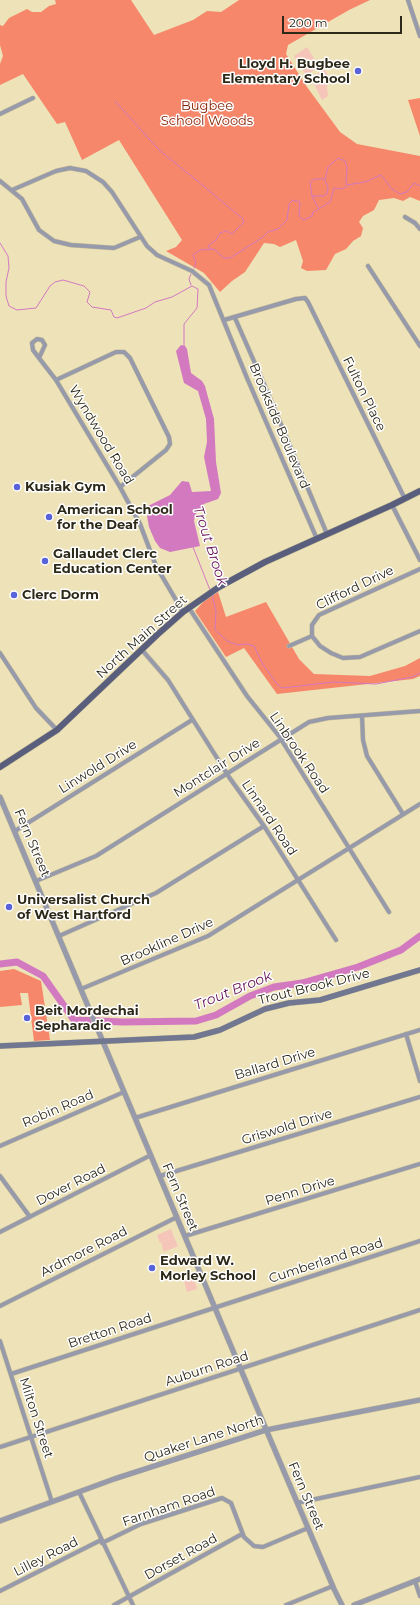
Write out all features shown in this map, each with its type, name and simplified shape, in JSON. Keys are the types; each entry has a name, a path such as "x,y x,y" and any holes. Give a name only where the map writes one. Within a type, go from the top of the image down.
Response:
{"main road":[{"name":"North Main Street","path":"0,767 58,730 183,612 219,587 247,571 392,506 420,491"},
{"name":"Trout Brook Drive","path":"0,1046 186,1038 202,1036 227,1027 265,1009 289,1003 320,1000 420,970"}],"street":[{"path":"410,1 420,36"},
{"path":"0,114 33,98"},
{"name":"Brookside Boulevard","path":"12,190 56,171 70,168 86,171 103,182 112,192 140,237 157,255 192,271 204,280 213,293 247,378 317,539"},
{"path":"0,181 22,199 39,230 54,242 71,245 114,248 140,237"},
{"path":"405,217 415,222 420,229"},
{"path":"368,266 420,346"},
{"name":"Fulton Place","path":"235,318 296,298 304,298 308,302 404,499"},
{"path":"224,320 235,318"},
{"name":"Brookside Boulevard","path":"235,318 327,534"},
{"path":"56,380 116,352 124,352 130,358 169,437 170,444 166,450 120,487"},
{"name":"Wyndwood Road","path":"39,358 56,380 120,487 140,524 156,566 183,612"},
{"path":"392,506 420,560"},
{"name":"Clifford Drive","path":"312,636 314,621 324,612 420,569"},
{"name":"Linbrook Road","path":"189,608 247,696 281,740 389,912"},
{"path":"288,646 312,636 320,646 331,653 351,658 368,655 420,631"},
{"name":"Linnard Road","path":"142,650 168,680 192,720 227,774 264,826 336,940"},
{"path":"0,653 36,708 58,730"},
{"name":"Montclair Drive","path":"36,881 96,856 303,725 315,720 420,711"},
{"path":"362,716 363,740 367,756 403,814"},
{"name":"Linwold Drive","path":"15,830 192,720"},
{"name":"Fern Street","path":"0,797 266,1430 342,1605"},
{"path":"298,880 420,804"},
{"path":"59,936 156,893 264,826"},
{"name":"Brookline Drive","path":"81,989 208,936 298,880"},
{"name":"Ballard Drive","path":"135,1118 420,1030"},
{"path":"406,1034 420,1081"},
{"name":"Robin Road","path":"0,1146 124,1092"},
{"name":"Griswold Drive","path":"160,1176 420,1097"},
{"name":"Dover Road","path":"0,1232 151,1155"},
{"name":"Penn Drive","path":"185,1236 420,1164"},
{"path":"0,1176 30,1216"},
{"name":"Ardmore Road","path":"0,1306 177,1217"},
{"name":"Cumberland Road","path":"215,1308 420,1241"},
{"name":"Bretton Road","path":"11,1374 215,1308"},
{"name":"Auburn Road","path":"0,1447 420,1310"},
{"name":"Milton Street","path":"0,1341 52,1502"},
{"name":"Quaker Lane North","path":"0,1521 79,1492 266,1430 420,1400"},
{"path":"297,1503 420,1477"},
{"path":"79,1492 133,1605"},
{"name":"Farnham Road","path":"102,1542 142,1524 222,1498 233,1506 242,1534"},
{"path":"242,1534 252,1545 263,1547 308,1528"},
{"name":"Dorset Road","path":"114,1605 242,1534"},
{"name":"Lilley Road","path":"0,1591 102,1542"},
{"path":"354,1605 418,1580 420,1596"},
{"path":"286,1605 333,1586"}],"shaded area":[{"path":"307,47 319,67 306,75 294,56"},
{"path":"324,69 332,81 327,86 328,96 322,100 312,80 314,76"},
{"path":"181,345 185,346 187,349 191,373 202,381 205,386 214,419 216,462 221,493 218,499 204,504 195,515 194,521 200,546 170,552 160,548 155,541 149,527 147,516 148,506 170,495 182,481 189,482 192,492 211,491 204,457 207,442 206,419 198,391 184,383 176,351"},
{"path":"171,1229 174,1237 160,1243 157,1235"},
{"path":"174,1237 178,1246 164,1252 161,1243"},
{"path":"193,1277 197,1289 187,1292 184,1281"}],"green space":[{"name":"Bugbee School Woods","path":"55,0 131,0 154,35 193,20 207,11 221,12 239,0 370,0 349,10 288,45 286,54 307,87 340,132 357,144 420,156 420,201 410,197 403,201 394,198 379,200 374,210 363,216 359,222 363,228 361,236 353,241 346,249 335,254 326,270 307,271 301,268 303,261 296,240 280,247 274,244 264,243 245,272 220,292 204,273 166,251 176,247 182,240 119,140 82,160 65,122 57,124 23,74 0,85 0,64 3,56 0,45 0,25 3,26 9,18 27,9 32,12 41,12 49,6 56,4"},
{"path":"420,98 420,136 408,100"},
{"path":"218,592 226,617 266,602 299,659 314,674 370,676 405,666 420,658 420,676 413,679 277,694 244,648 226,657 195,611 205,600"},
{"path":"14,969 41,981 50,1040 34,1041 28,993 20,993 22,1005 0,1007 0,971"}],"waterway":[{"path":"115,101 159,150 200,183"},
{"path":"194,268 196,262 193,255 200,250 214,249 224,258 230,258 263,237 268,232 278,229 287,220 289,204 293,200 300,202 299,215 301,218 304,220 312,216 313,212 319,209 312,196 310,182 315,179 325,179 328,167 338,158 345,161 347,167 347,185 365,182 381,175 392,189 400,194 407,192 414,183 420,186"},
{"path":"312,196 323,196 327,194 328,188 325,180"},
{"path":"201,184 243,219 244,222 232,234 226,231 220,233 216,240 208,246 211,249"},
{"path":"320,208 330,202 334,188 342,189 347,186"},
{"name":"Trout Brook","path":"0,243 8,256 9,268 6,282 6,296 9,306 17,310 36,308 50,286 55,282 63,280 84,286 90,292 87,302 92,307 111,310 114,317 117,318 146,308 155,302 172,297 192,286 198,289 197,308 184,324 184,347"},
{"path":"191,274 189,279 191,285"},
{"name":"Trout Brook","path":"193,547 210,590"},
{"name":"Trout Brook","path":"212,595 216,611 215,630 227,641 238,645 247,644 254,646 262,663 277,684 282,688 334,682 376,684 412,677 420,673"},
{"name":"Trout Brook","path":"0,964 17,962 43,976 74,1020 123,1022 196,1021 216,1015 250,996 274,987 302,983 358,967 401,950 420,936"}],"place":[{"name":"Lloyd H. Bugbee Elementary School","path":"358,71"},
{"name":"Kusiak Gym","path":"17,487"},
{"name":"American School for the Deaf","path":"49,517"},
{"name":"Gallaudet Clerc Education Center","path":"45,561"},
{"name":"Clerc Dorm","path":"14,595"},
{"name":"Universalist Church of West Hartford","path":"9,907"},
{"name":"Beit Mordechai Sepharadic","path":"27,1018"},
{"name":"Edward W. Morley School","path":"152,1268"}]}
